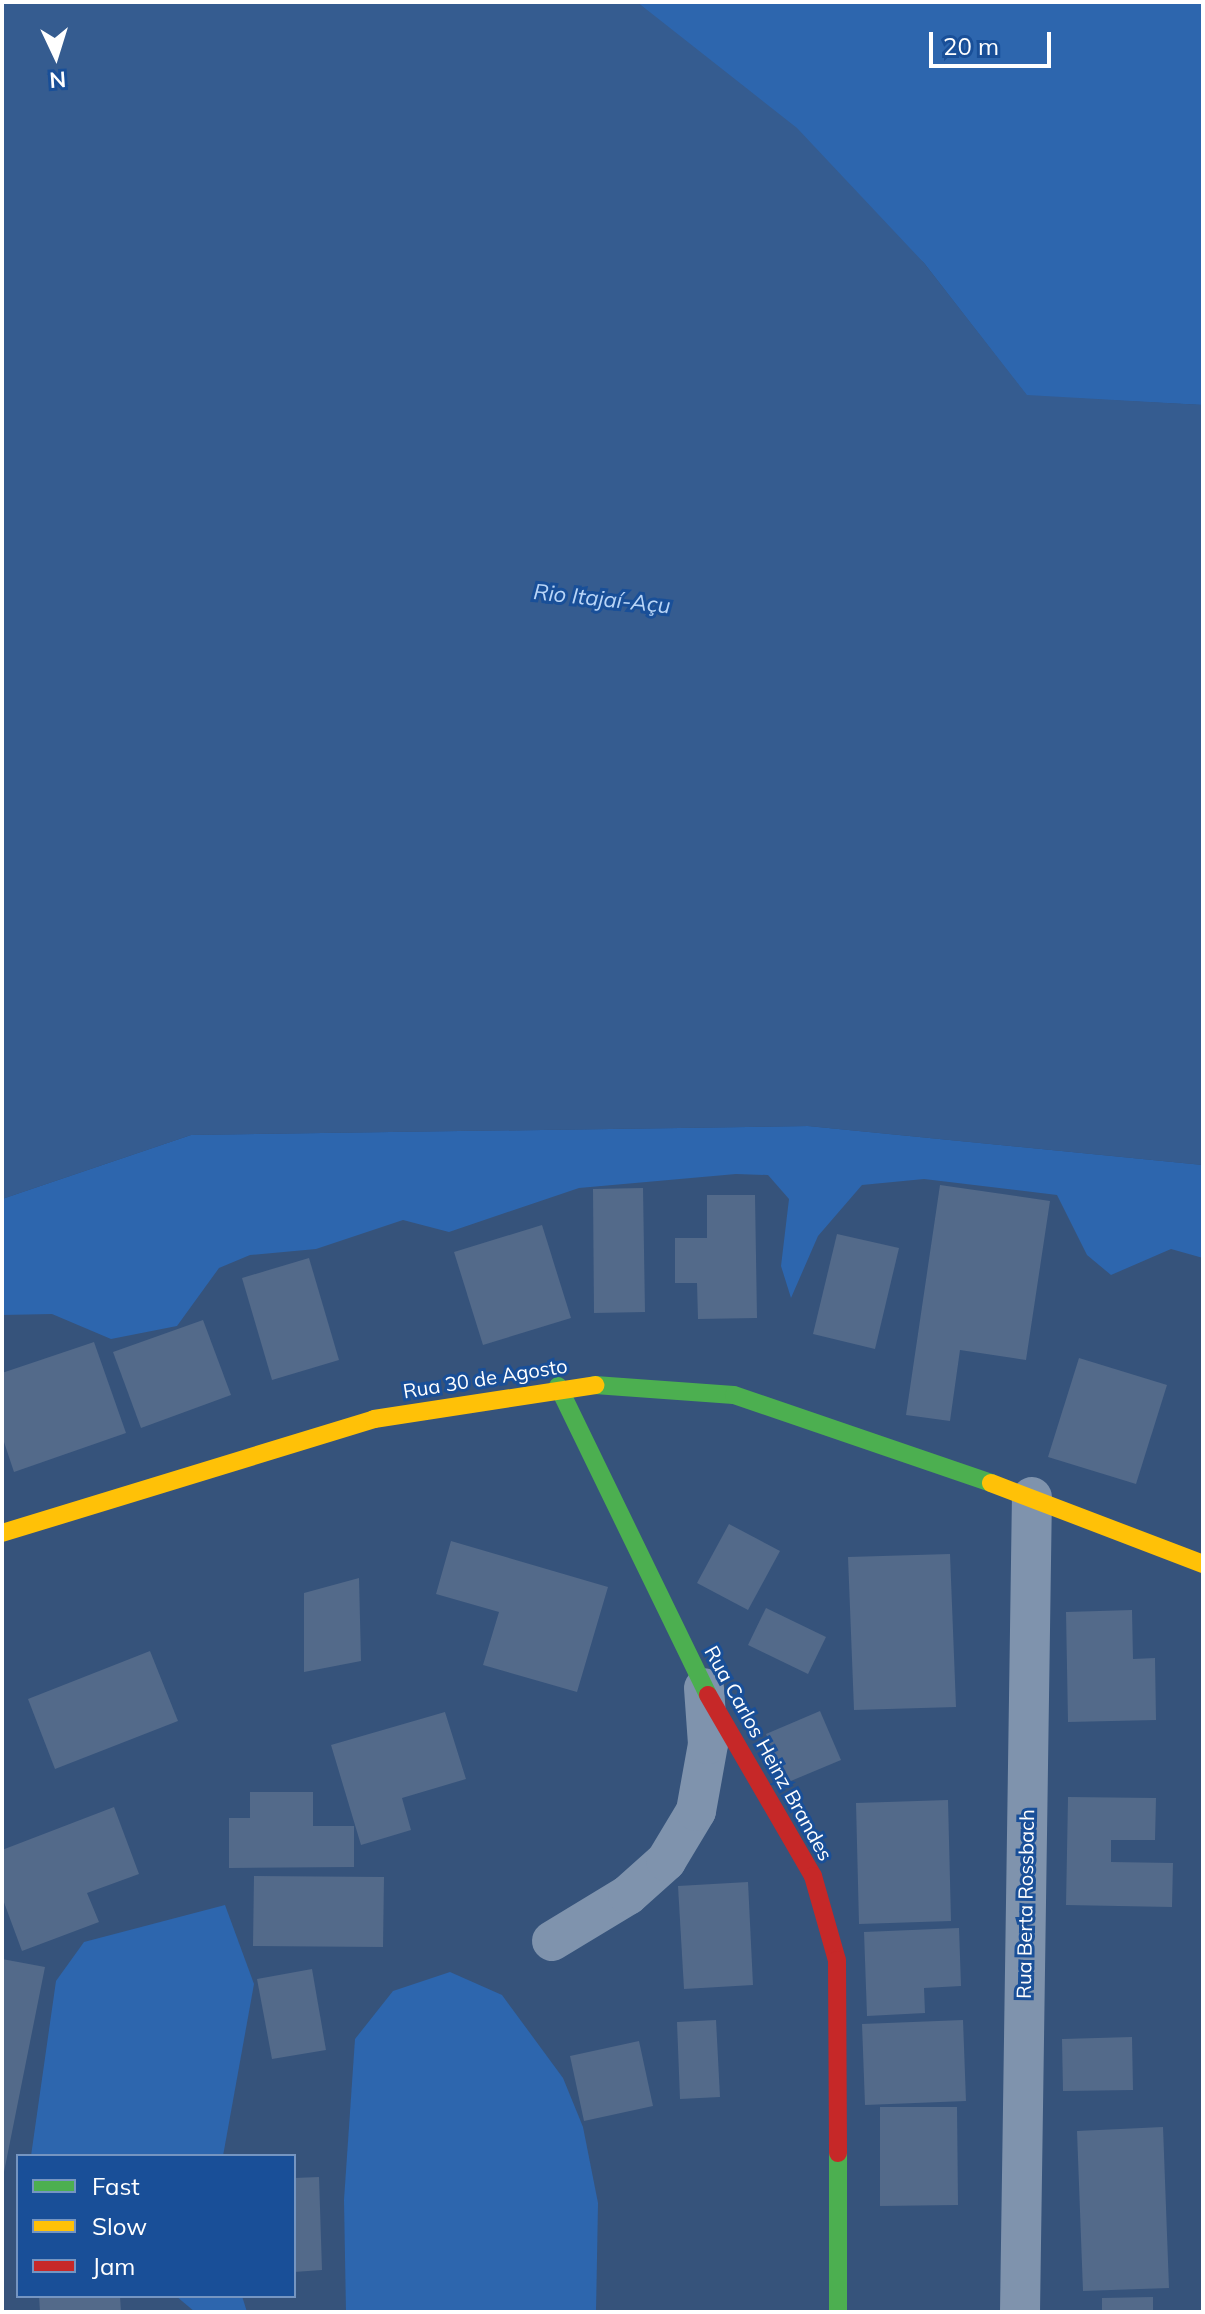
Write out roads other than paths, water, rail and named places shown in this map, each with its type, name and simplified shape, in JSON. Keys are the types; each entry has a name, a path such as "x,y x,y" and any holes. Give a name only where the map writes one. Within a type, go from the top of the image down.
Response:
{"street":[{"name":"Rua 30 de Agosto","path":"2,1533 374,1419 558,1386 646,1383 734,1395 1032,1497 1203,1564"},
{"name":"Rua Carlos Heinz Brandes","path":"558,1386 704,1688 813,1876 837,1960 838,2312"},
{"name":"Rua Berta Rossbach","path":"1020,2312 1032,1497"},
{"path":"552,1941 647,1878 696,1811 708,1744 704,1688"}],"water":[{"name":"Rio Itajaí-Açu","path":"2,2 637,2 797,128 924,263 1027,395 1203,405 1203,1165 808,1126 191,1135 2,1199"}]}
